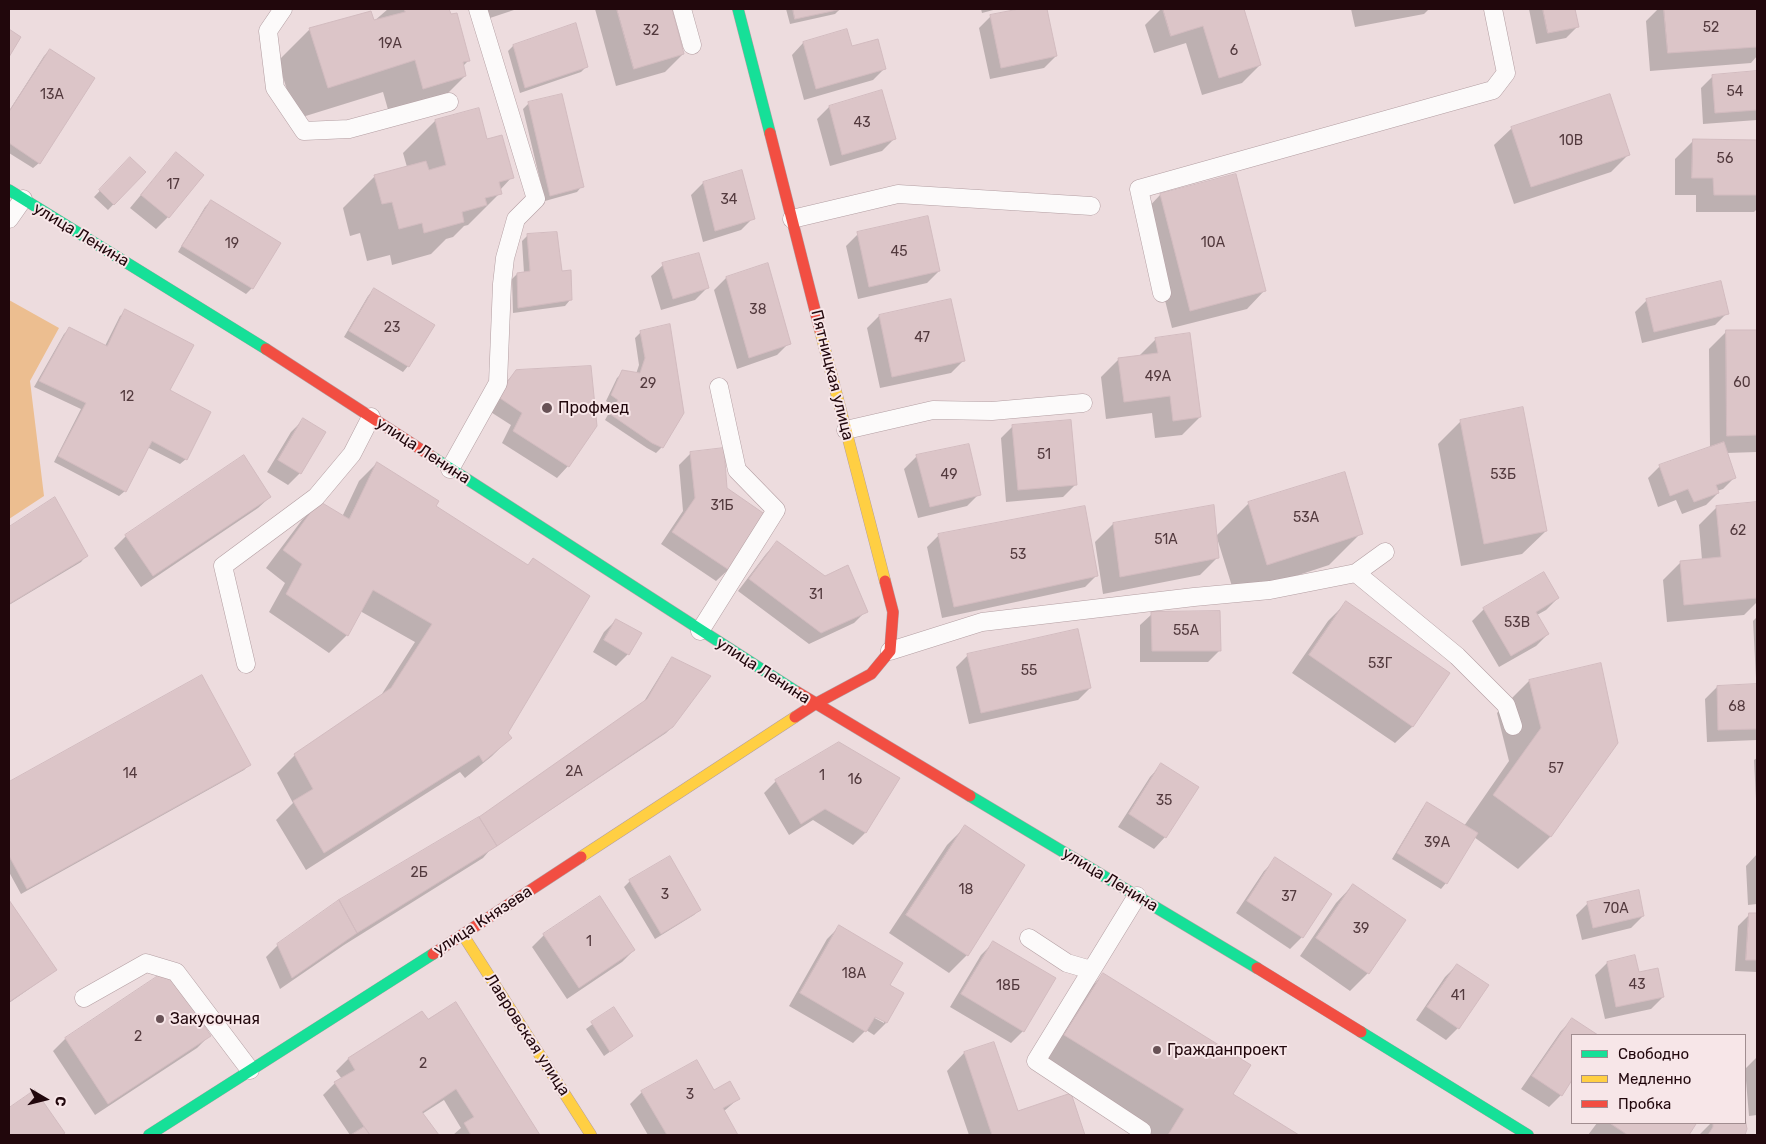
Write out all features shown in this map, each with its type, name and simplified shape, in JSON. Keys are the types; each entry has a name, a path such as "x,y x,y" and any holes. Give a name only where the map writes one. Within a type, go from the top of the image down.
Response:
{"main road":[{"name":"Пятницкая улица","path":"738,9 893,612 890,651"},
{"name":"улица Ленина","path":"16,195 223,321 815,704 1137,896 1528,1135"},
{"path":"815,704 871,674 890,651"},
{"name":"улица Князева","path":"149,1135 463,935 815,704"},
{"name":"Лавровская улица","path":"463,935 591,1135"}],"lane":[{"path":"283,9 268,31 275,88 304,131 349,128 449,102"},
{"path":"450,469 498,383 502,284 505,258 516,219 536,199 478,9"},
{"path":"682,9 692,46"},
{"path":"1162,293 1139,188 1493,90 1506,73 1493,9"},
{"path":"792,219 898,194 1091,206"},
{"path":"9,219 16,195"},
{"path":"700,631 776,510 737,470 719,387"},
{"path":"846,430 933,410 992,411 1083,403"},
{"path":"246,664 223,566 316,497 352,454 371,417"},
{"path":"890,651 982,622 1194,596 1270,590 1356,573 1385,552"},
{"path":"1356,573 1471,670 1506,705 1513,726"},
{"path":"1137,896 1036,1061 1142,1131 1140,1135"},
{"path":"1028,938 1067,962 1091,970"},
{"path":"84,998 146,963 176,972 250,1070"}],"shaded area":[{"path":"9,300 59,328 30,381 44,496 9,519"}],"building":[{"path":"404,9 449,9 451,14 457,13 470,61 463,62 466,76 423,89 415,60 328,88 309,28 371,11 374,20 405,12"},
{"path":"617,9 672,9 684,54 634,69"},
{"path":"793,9 842,9 795,19"},
{"path":"1019,9 1047,9 1057,56 1001,68 990,15"},
{"path":"1163,9 1244,9 1261,65 1219,78 1203,26 1171,36"},
{"path":"1543,9 1575,9 1579,27 1548,33"},
{"path":"1664,9 1757,9 1757,47 1668,53"},
{"path":"576,23 588,67 525,88 513,45"},
{"path":"9,29 21,37 9,57"},
{"path":"847,29 852,46 878,39 886,69 816,89 803,42"},
{"path":"50,49 95,78 40,164 9,143 9,112"},
{"path":"1757,71 1757,110 1715,113 1712,75"},
{"path":"882,90 896,139 842,155 829,106"},
{"path":"562,94 584,187 550,196 528,102"},
{"path":"1610,94 1630,155 1531,187 1511,127"},
{"path":"479,108 487,139 502,135 514,178 499,182 502,194 485,198 487,205 462,212 464,222 424,233 422,223 399,229 392,202 382,204 374,175 426,161 429,170 446,165 435,120"},
{"path":"1693,139 1757,140 1757,195 1714,195 1713,178 1692,178"},
{"path":"176,152 204,175 169,218 141,195"},
{"path":"130,157 146,172 114,205 99,190"},
{"path":"742,170 755,219 715,231 703,182"},
{"path":"1236,174 1266,291 1190,311 1160,194"},
{"path":"211,200 281,243 253,289 182,246"},
{"path":"928,216 940,271 869,287 857,232"},
{"path":"557,232 562,271 571,270 572,300 518,308 517,273 530,271 527,234"},
{"path":"699,253 709,288 673,299 662,263"},
{"path":"768,263 791,344 749,358 726,277"},
{"path":"1721,281 1729,314 1654,332 1646,299"},
{"path":"374,288 435,325 409,367 349,331"},
{"path":"951,299 965,361 892,377 879,315"},
{"path":"125,309 194,345 170,390 211,412 187,460 152,441 126,492 58,456 86,403 39,381 69,327 107,346"},
{"path":"670,324 684,413 663,448 652,443 610,414 618,400 611,395 622,370 640,373 645,358 640,331"},
{"path":"1726,330 1757,330 1757,435 1727,436"},
{"path":"1190,333 1201,417 1173,421 1170,396 1124,402 1118,358 1158,353 1155,338"},
{"path":"591,366 597,426 569,467 513,431 522,413 497,396 516,370"},
{"path":"1523,407 1547,531 1484,544 1460,420"},
{"path":"303,418 326,432 301,474 278,460"},
{"path":"1071,420 1077,485 1018,490 1012,425"},
{"path":"1724,442 1736,478 1716,485 1719,493 1694,502 1688,489 1670,496 1659,465"},
{"path":"969,444 981,495 930,507 916,455"},
{"path":"724,448 727,488 766,515 729,570 672,532 695,498 690,452"},
{"path":"244,455 271,497 153,576 125,535"},
{"path":"377,462 439,501 436,506 528,565 533,558 590,596 508,733 512,738 483,762 479,755 324,853 293,801 313,789 294,754 391,688 432,624 373,590 348,636 286,594 302,564 283,550 319,501 349,519"},
{"path":"1345,472 1363,534 1267,565 1248,502"},
{"path":"55,497 88,556 9,604 9,527"},
{"path":"1757,502 1757,598 1684,605 1680,561 1721,557 1716,506"},
{"path":"1214,505 1219,558 1120,577 1113,523"},
{"path":"1085,506 1098,576 954,607 938,534"},
{"path":"777,541 825,576 848,565 868,612 821,633 749,579"},
{"path":"1544,572 1559,598 1536,612 1549,634 1511,656 1483,608"},
{"path":"1346,601 1450,673 1413,727 1309,655"},
{"path":"1220,611 1221,651 1152,651 1151,612"},
{"path":"616,619 642,633 629,655 604,640"},
{"path":"1078,629 1091,688 981,713 967,654"},
{"path":"672,657 711,676 673,727 497,846 479,817 647,699"},
{"path":"1601,663 1618,743 1551,837 1493,795 1541,728 1529,680"},
{"path":"202,675 251,765 27,889 9,856 9,782"},
{"path":"1757,684 1757,729 1718,730 1717,686"},
{"path":"839,742 900,778 866,833 825,809 801,824 775,780"},
{"path":"1161,763 1199,787 1166,838 1129,814"},
{"path":"1427,802 1478,833 1447,884 1397,853"},
{"path":"479,817 497,846 357,933 339,900"},
{"path":"965,825 1025,865 968,956 906,915"},
{"path":"670,856 701,910 661,934 629,880"},
{"path":"1275,857 1332,894 1303,938 1247,901"},
{"path":"1353,884 1406,920 1369,974 1316,938"},
{"path":"1639,890 1644,916 1593,928 1587,902"},
{"path":"600,896 635,950 579,988 543,934"},
{"path":"9,900 57,970 9,1002"},
{"path":"339,900 357,933 292,978 277,944"},
{"path":"1749,913 1757,913 1757,960 1746,960"},
{"path":"839,925 903,963 890,985 904,993 887,1023 875,1017 866,1032 800,993"},
{"path":"993,941 1056,978 1024,1032 961,994"},
{"path":"1635,955 1639,972 1658,968 1664,997 1616,1007 1607,962"},
{"path":"1457,964 1489,985 1459,1029 1427,1007"},
{"path":"167,970 211,1036 108,1104 65,1038"},
{"name":"Гражданпроект","path":"1103,973 1251,1065 1233,1094 1299,1135 1168,1135 1184,1109 1064,1035"},
{"path":"456,1002 540,1135 471,1135 464,1123 474,1117 456,1089 422,1112 439,1135 370,1135 334,1082 355,1070 348,1058 422,1011 428,1019"},
{"path":"614,1007 633,1036 610,1052 591,1022"},
{"path":"1572,1018 1596,1034 1571,1034 1571,1082 1562,1096 1532,1076"},
{"path":"994,1042 1018,1111 1071,1093 1085,1135 992,1135 964,1052"},
{"path":"697,1060 714,1090 730,1081 740,1099 723,1108 738,1135 667,1135 641,1091"},
{"path":"35,1090 65,1133 62,1135 10,1135 9,1108"},
{"path":"1612,1124 1696,1124 1689,1135 1628,1135"},
{"path":"1713,1124 1746,1124 1747,1129 1745,1135 1708,1135"},
{"path":"364,1127 370,1135 351,1135"}],"traffic: fast":[{"path":"738,9 770,133"},
{"path":"9,190 266,349"},
{"path":"431,456 797,692"},
{"path":"970,796 1257,968"},
{"path":"149,1135 433,954"},
{"path":"1361,1032 1528,1135"}],"traffic: slow":[{"path":"820,330 885,581"},
{"path":"581,857 795,717"},
{"path":"463,935 591,1135"}],"traffic: jam":[{"path":"770,133 820,330"},
{"path":"266,349 431,456"},
{"path":"795,717 871,674 890,651 893,612 885,581"},
{"path":"797,692 970,796"},
{"path":"433,954 581,857"},
{"path":"1257,968 1361,1032"}],"place":[{"name":"Профмед","path":"547,408"},
{"name":"Закусочная","path":"160,1019"},
{"name":"Гражданпроект","path":"1157,1050"}]}
